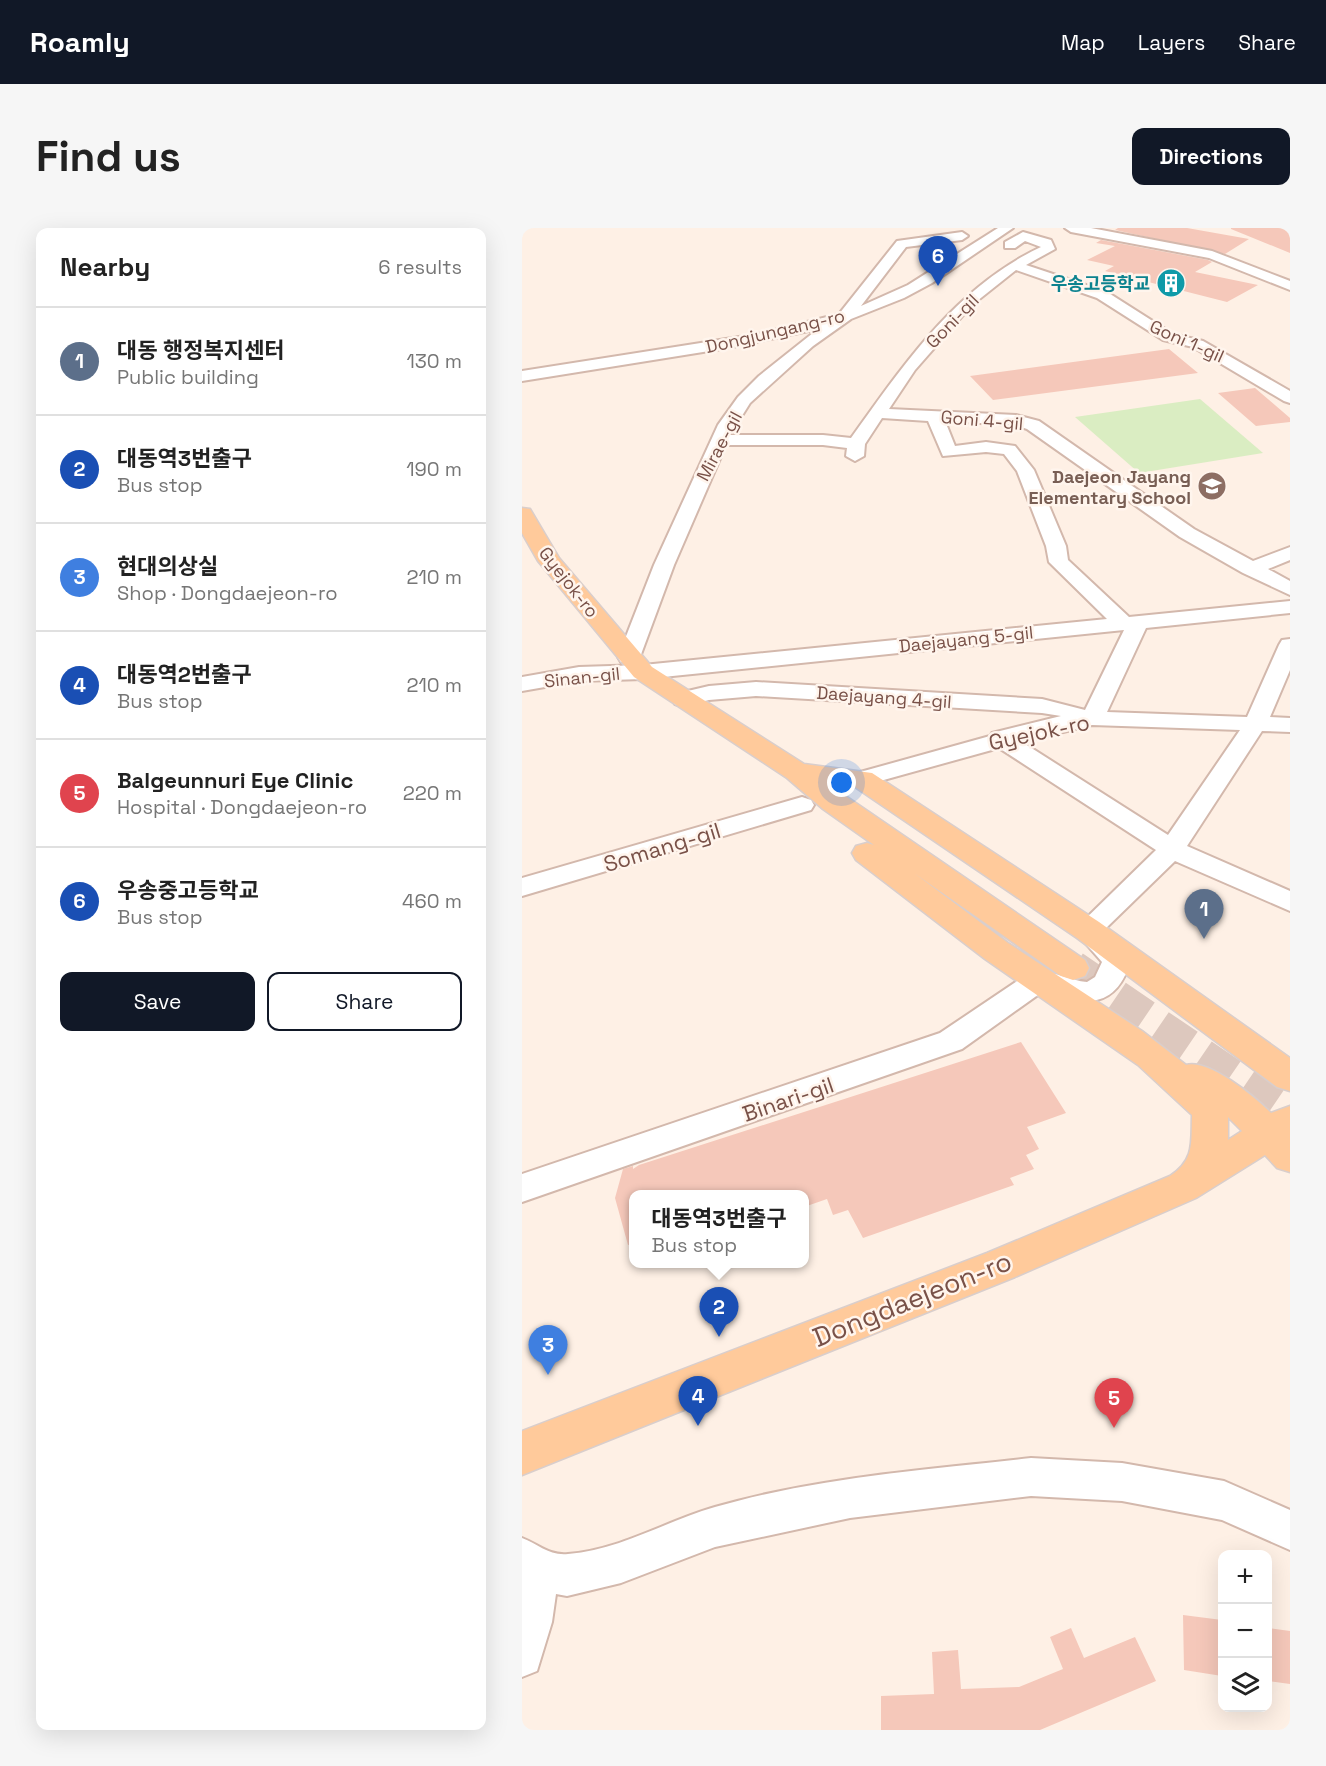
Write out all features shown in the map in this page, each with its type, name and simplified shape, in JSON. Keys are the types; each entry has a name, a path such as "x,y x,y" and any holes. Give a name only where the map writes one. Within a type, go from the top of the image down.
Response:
{"main road":[{"name":"Gyejok-ro","path":"522,514 549,561 636,664 683,699 797,772 833,803 1082,948"},
{"path":"1195,1180 1209,1152 1210,1111 1183,1081 1109,1023 1039,980 802,805 797,772 862,779 1082,948 1290,1077"},
{"path":"1109,1023 1121,1027 1283,1137"},
{"name":"Dongdaejeon-ro","path":"522,1453 1001,1265 1195,1180 1283,1137"}],"street":[{"name":"Dongjungang-ro","path":"522,376 707,348 800,329 846,316 898,295 1007,228"},
{"path":"1071,228 1170,245 1212,255 1290,286"},
{"path":"908,242 962,236"},
{"name":"Goni-gil","path":"718,440 823,440 855,450 909,367 967,302 1014,265 1048,249 1046,243 1023,236 1010,245"},
{"path":"908,242 968,254"},
{"name":"Mirae-gil","path":"636,664 664,565 718,440 744,400 808,343 846,316 896,249 908,242"},
{"name":"Goni 1-gil","path":"1014,265 1102,295 1168,337 1198,344 1290,398"},
{"path":"1238,265 1226,270 1230,274 1290,296"},
{"name":"Goni 4-gil","path":"878,413 1016,420 1033,425 1187,533 1290,589"},
{"path":"935,416 949,452 986,447 1009,450 1025,470 1056,546 1059,562 1131,622 1088,718"},
{"path":"1250,568 1290,553"},
{"path":"1179,617 1197,604 1237,594 1269,579"},
{"name":"Daejayang 5-gil","path":"636,664 1290,607"},
{"path":"1039,980 1071,992 1088,994 1107,983 1115,974 1117,960 1082,948 1172,849 1256,723 1290,645"},
{"name":"Sinan-gil","path":"522,684 636,664"},
{"name":"Daejayang 4-gil","path":"683,699 727,690 766,689 1042,706 1070,711 1088,718"},
{"name":"Gyejok-ro","path":"862,779 1000,738 1088,718 1290,725"},
{"path":"1000,738 1172,849 1290,902"},
{"name":"Somang-gil","path":"522,887 802,805"},
{"name":"Binari-gil","path":"522,1188 864,1073 951,1041 1039,980"},
{"path":"522,1656 531,1622 530,1565 567,1575 621,1563 715,1527 850,1498 1031,1477 1122,1482 1224,1501 1290,1530"}],"green space":[{"path":"1200,399 1263,453 1139,473 1075,417"}],"building":[{"path":"1118,228 1187,228 1249,239 1225,254 1115,230"},
{"path":"1290,228 1290,253 1231,229"},
{"path":"1101,240 1208,260 1212,262 1195,272 1258,285 1227,302 1105,271 1114,266 1087,260 1115,246 1096,243"},
{"path":"1169,349 1198,373 993,400 970,376"},
{"path":"1255,388 1290,418 1290,422 1256,426 1218,393"},
{"path":"1021,1042 1066,1113 1027,1127 1039,1149 1026,1155 1034,1169 1010,1178 1014,1185 863,1238 848,1210 833,1215 827,1199 809,1205 809,1190 629,1190 628,1245 615,1198 623,1169 633,1166 633,1169 639,1165"},
{"path":"1183,1615 1218,1619 1218,1675 1184,1670"},
{"path":"1071,1628 1084,1658 1135,1637 1156,1681 1040,1730 881,1730 881,1696 934,1694 932,1652 958,1650 961,1689 1019,1687 1063,1669 1050,1637"},
{"path":"1272,1629 1290,1631 1290,1684 1272,1682"}],"tunnel":[{"path":"1073,968 1290,1116"}],"place":[{"name":"우송고등학교","path":"1171,283"},
{"name":"우송중고등학교","path":"938,286"},
{"name":"Daejeon Jayang Elementary School","path":"1212,486"},
{"name":"대동 행정복지센터","path":"1204,939"},
{"name":"대동역3번출구","path":"719,1337"},
{"name":"현대의상실","path":"548,1375"},
{"name":"대동역2번출구","path":"698,1426"},
{"name":"Balgeunnuri Eye Clinic","path":"1114,1428"}]}
